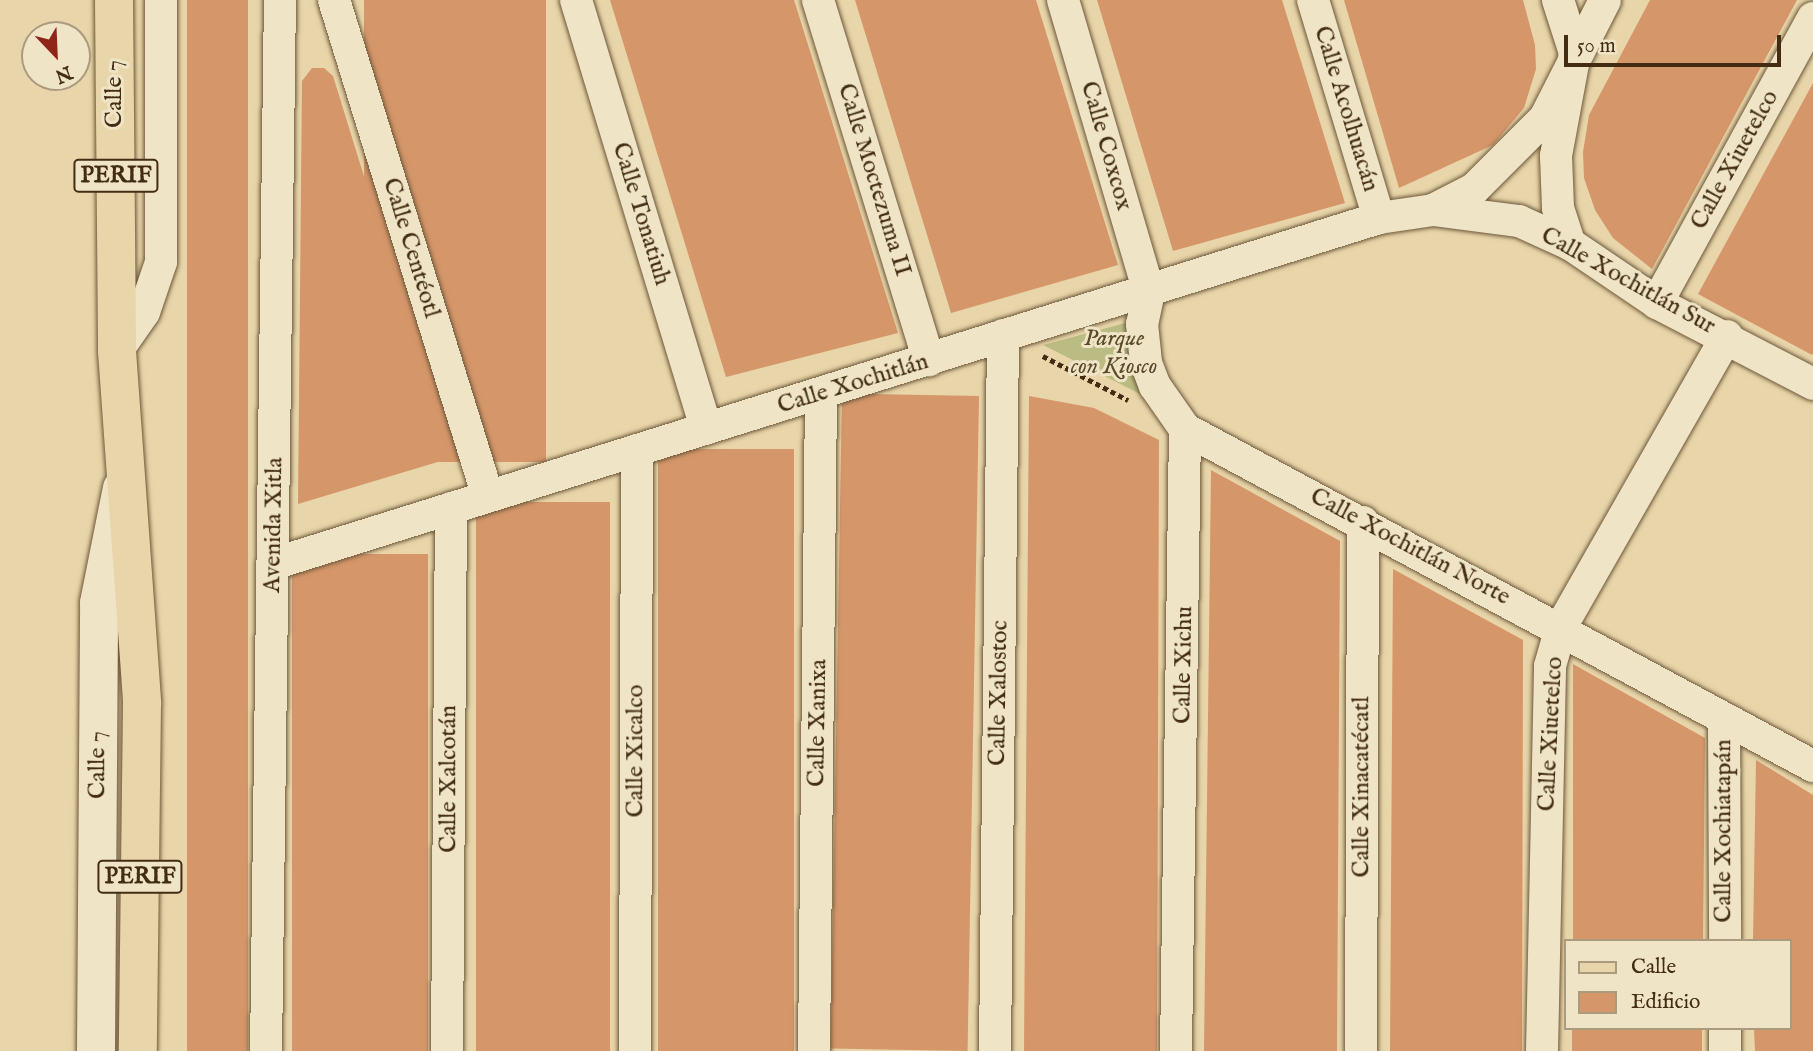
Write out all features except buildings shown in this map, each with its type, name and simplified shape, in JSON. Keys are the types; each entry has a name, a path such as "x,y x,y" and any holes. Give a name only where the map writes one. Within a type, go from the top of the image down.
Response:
{"main road":[{"name":"Calle 7","path":"114,0 117,351 123,482 142,704 138,1051"},
{"name":"Calle 7","path":"96,1051 99,603 123,482"}],"street":[{"path":"117,351 144,312 161,262 161,0"},
{"name":"Avenida Xitla","path":"266,1051 280,0"},
{"name":"Calle Centéotl","path":"334,0 488,497"},
{"name":"Calle Tonatiuh","path":"576,0 706,429"},
{"name":"Calle Moctezuma II","path":"818,0 929,360"},
{"name":"Calle Coxcox","path":"1063,0 1149,292"},
{"name":"Calle Acolhuacán","path":"1313,0 1379,218"},
{"path":"1558,0 1575,53 1556,156 1558,208 1570,244"},
{"path":"1433,210 1474,188 1509,159 1545,118 1575,53 1605,0"},
{"name":"Calle Xiuetelco","path":"1657,303 1813,18"},
{"name":"Calle Xochitlán","path":"273,564 821,395 1003,335 1149,292 1379,218 1433,210"},
{"name":"Calle Xochitlán Sur","path":"1433,210 1519,221 1570,244 1657,303 1813,384"},
{"path":"1149,292 1142,324 1146,363 1155,386 1185,429"},
{"name":"Calle Xalostoc","path":"995,1051 1003,335"},
{"name":"Calle Xiuetelco","path":"1542,1051 1550,666 1561,627 1727,337"},
{"name":"Calle Xanixa","path":"814,1051 821,395"},
{"name":"Calle Xochitlán Norte","path":"1185,429 1561,627 1724,721 1813,766"},
{"name":"Calle Xichu","path":"1176,1051 1185,429"},
{"name":"Calle Xicalco","path":"635,1051 637,450"},
{"name":"Calle Xalcotán","path":"447,1051 451,508"},
{"name":"Calle Xinacatécatl","path":"1361,1051 1363,522"},
{"name":"Calle Xochiatapán","path":"1724,721 1725,939"},
{"path":"1725,1030 1725,1051"}],"path":[{"path":"1003,335 1137,404"}],"green space":[{"name":"Parque con Kiosco","path":"1133,321 1146,397 1043,345"}]}
